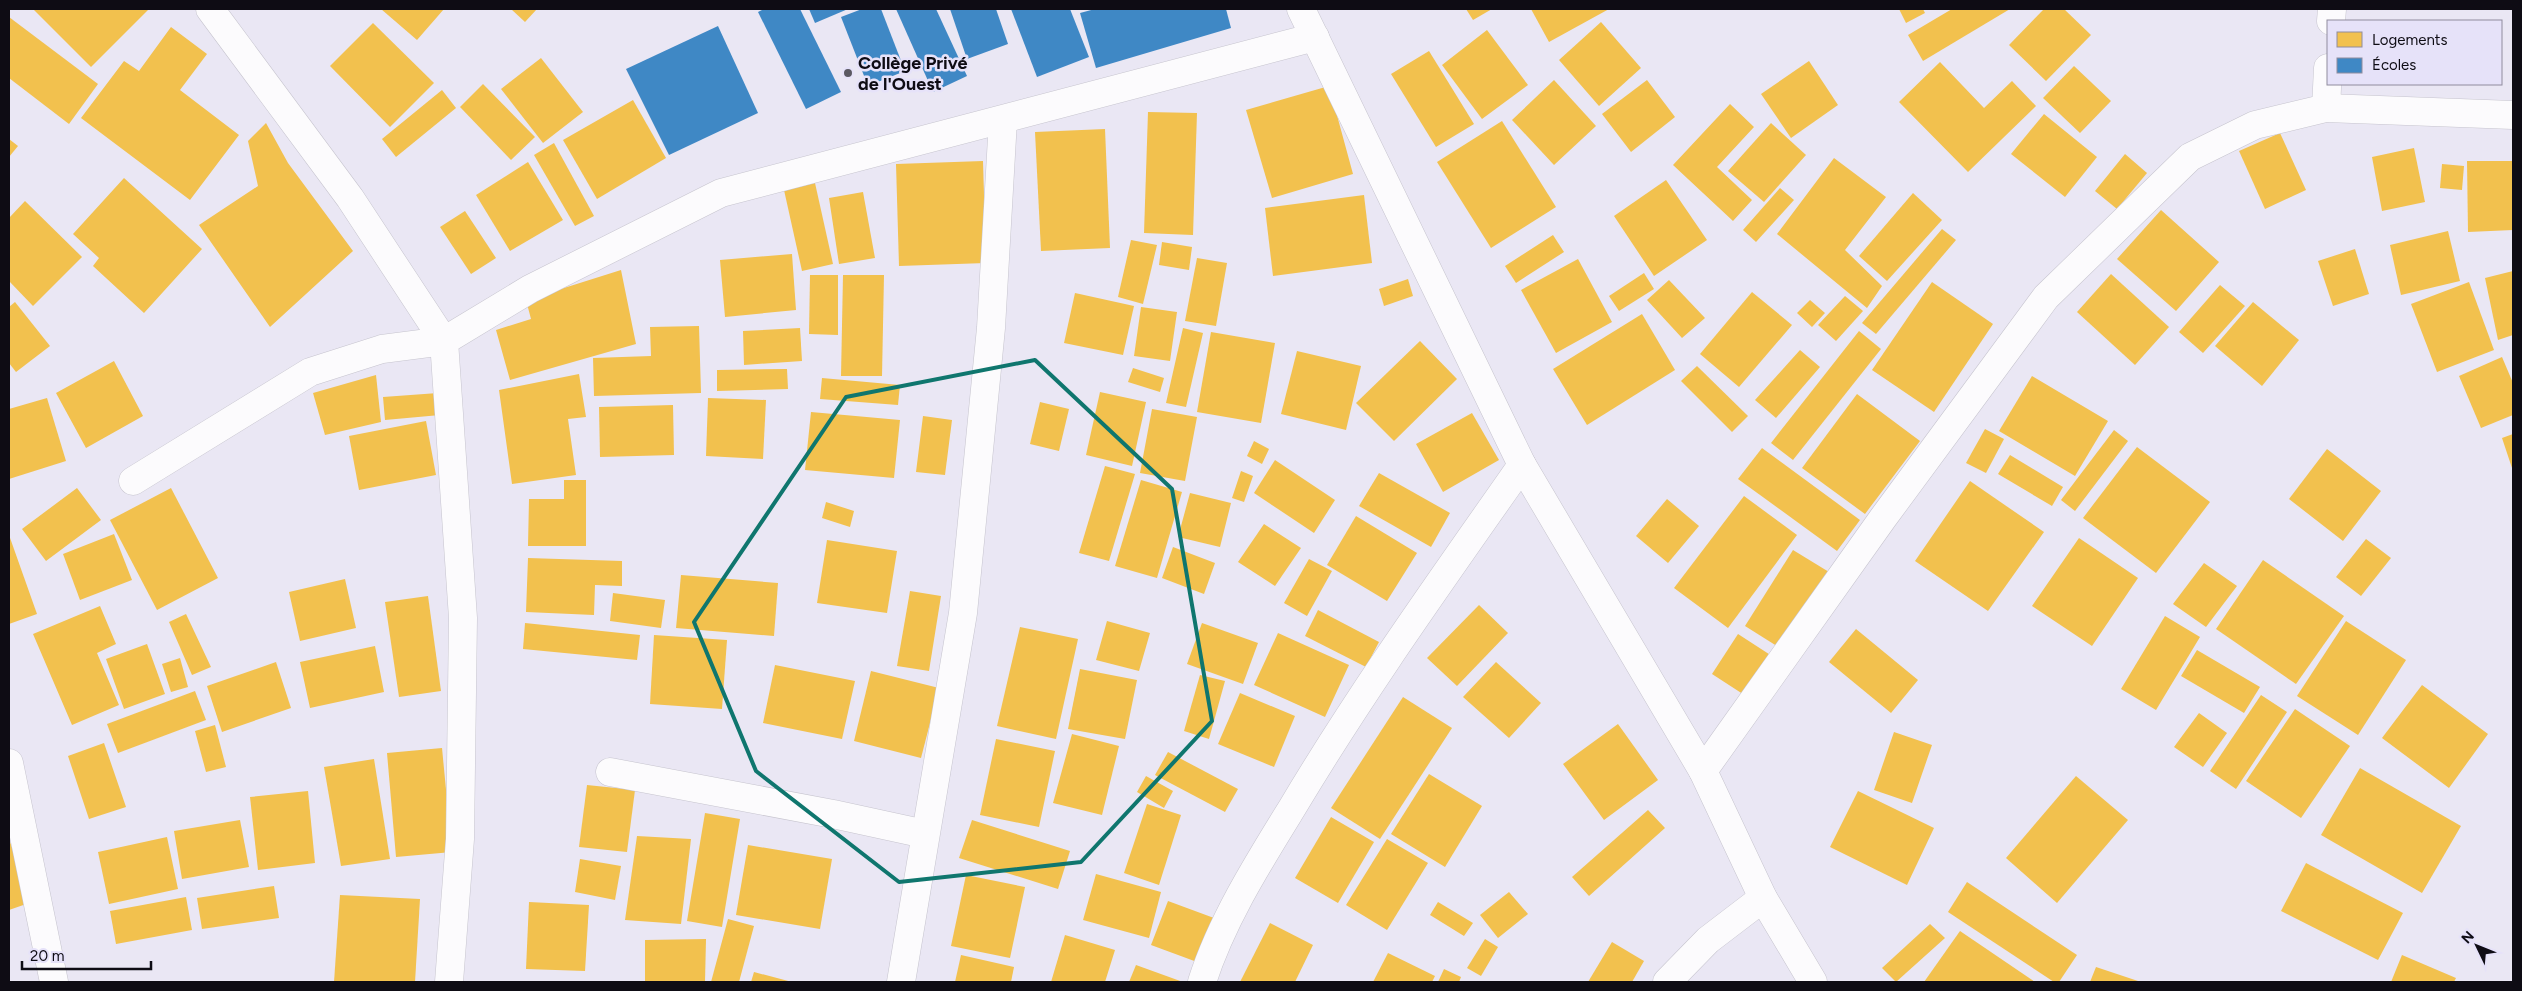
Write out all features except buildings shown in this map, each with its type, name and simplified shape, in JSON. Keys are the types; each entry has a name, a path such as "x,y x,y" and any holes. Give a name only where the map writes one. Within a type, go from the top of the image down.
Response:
{"street":[{"path":"210,9 350,198 444,341 462,618 460,839 449,982"},
{"path":"1301,9 1522,465 1703,772 1763,898 1813,982"},
{"path":"133,481 310,372 382,349 444,341 530,289 721,193 1315,37"},
{"path":"2326,108 2327,85"},
{"path":"1703,772 1878,526 2046,297 2190,157 2255,124 2326,108 2513,115"},
{"path":"901,982 962,614 991,328 1004,120"},
{"path":"1202,982 1229,918 1327,749 1401,636 1522,465"},
{"path":"9,763 54,982"},
{"path":"610,772 833,814 925,834"},
{"path":"1667,982 1708,940 1763,898"}],"highlighted area":[{"path":"1035,360 1172,489 1212,721 1081,862 899,882 756,771 694,622 846,397"}],"place":[{"name":"Collège Privé de l'Ouest","path":"848,73"}]}
